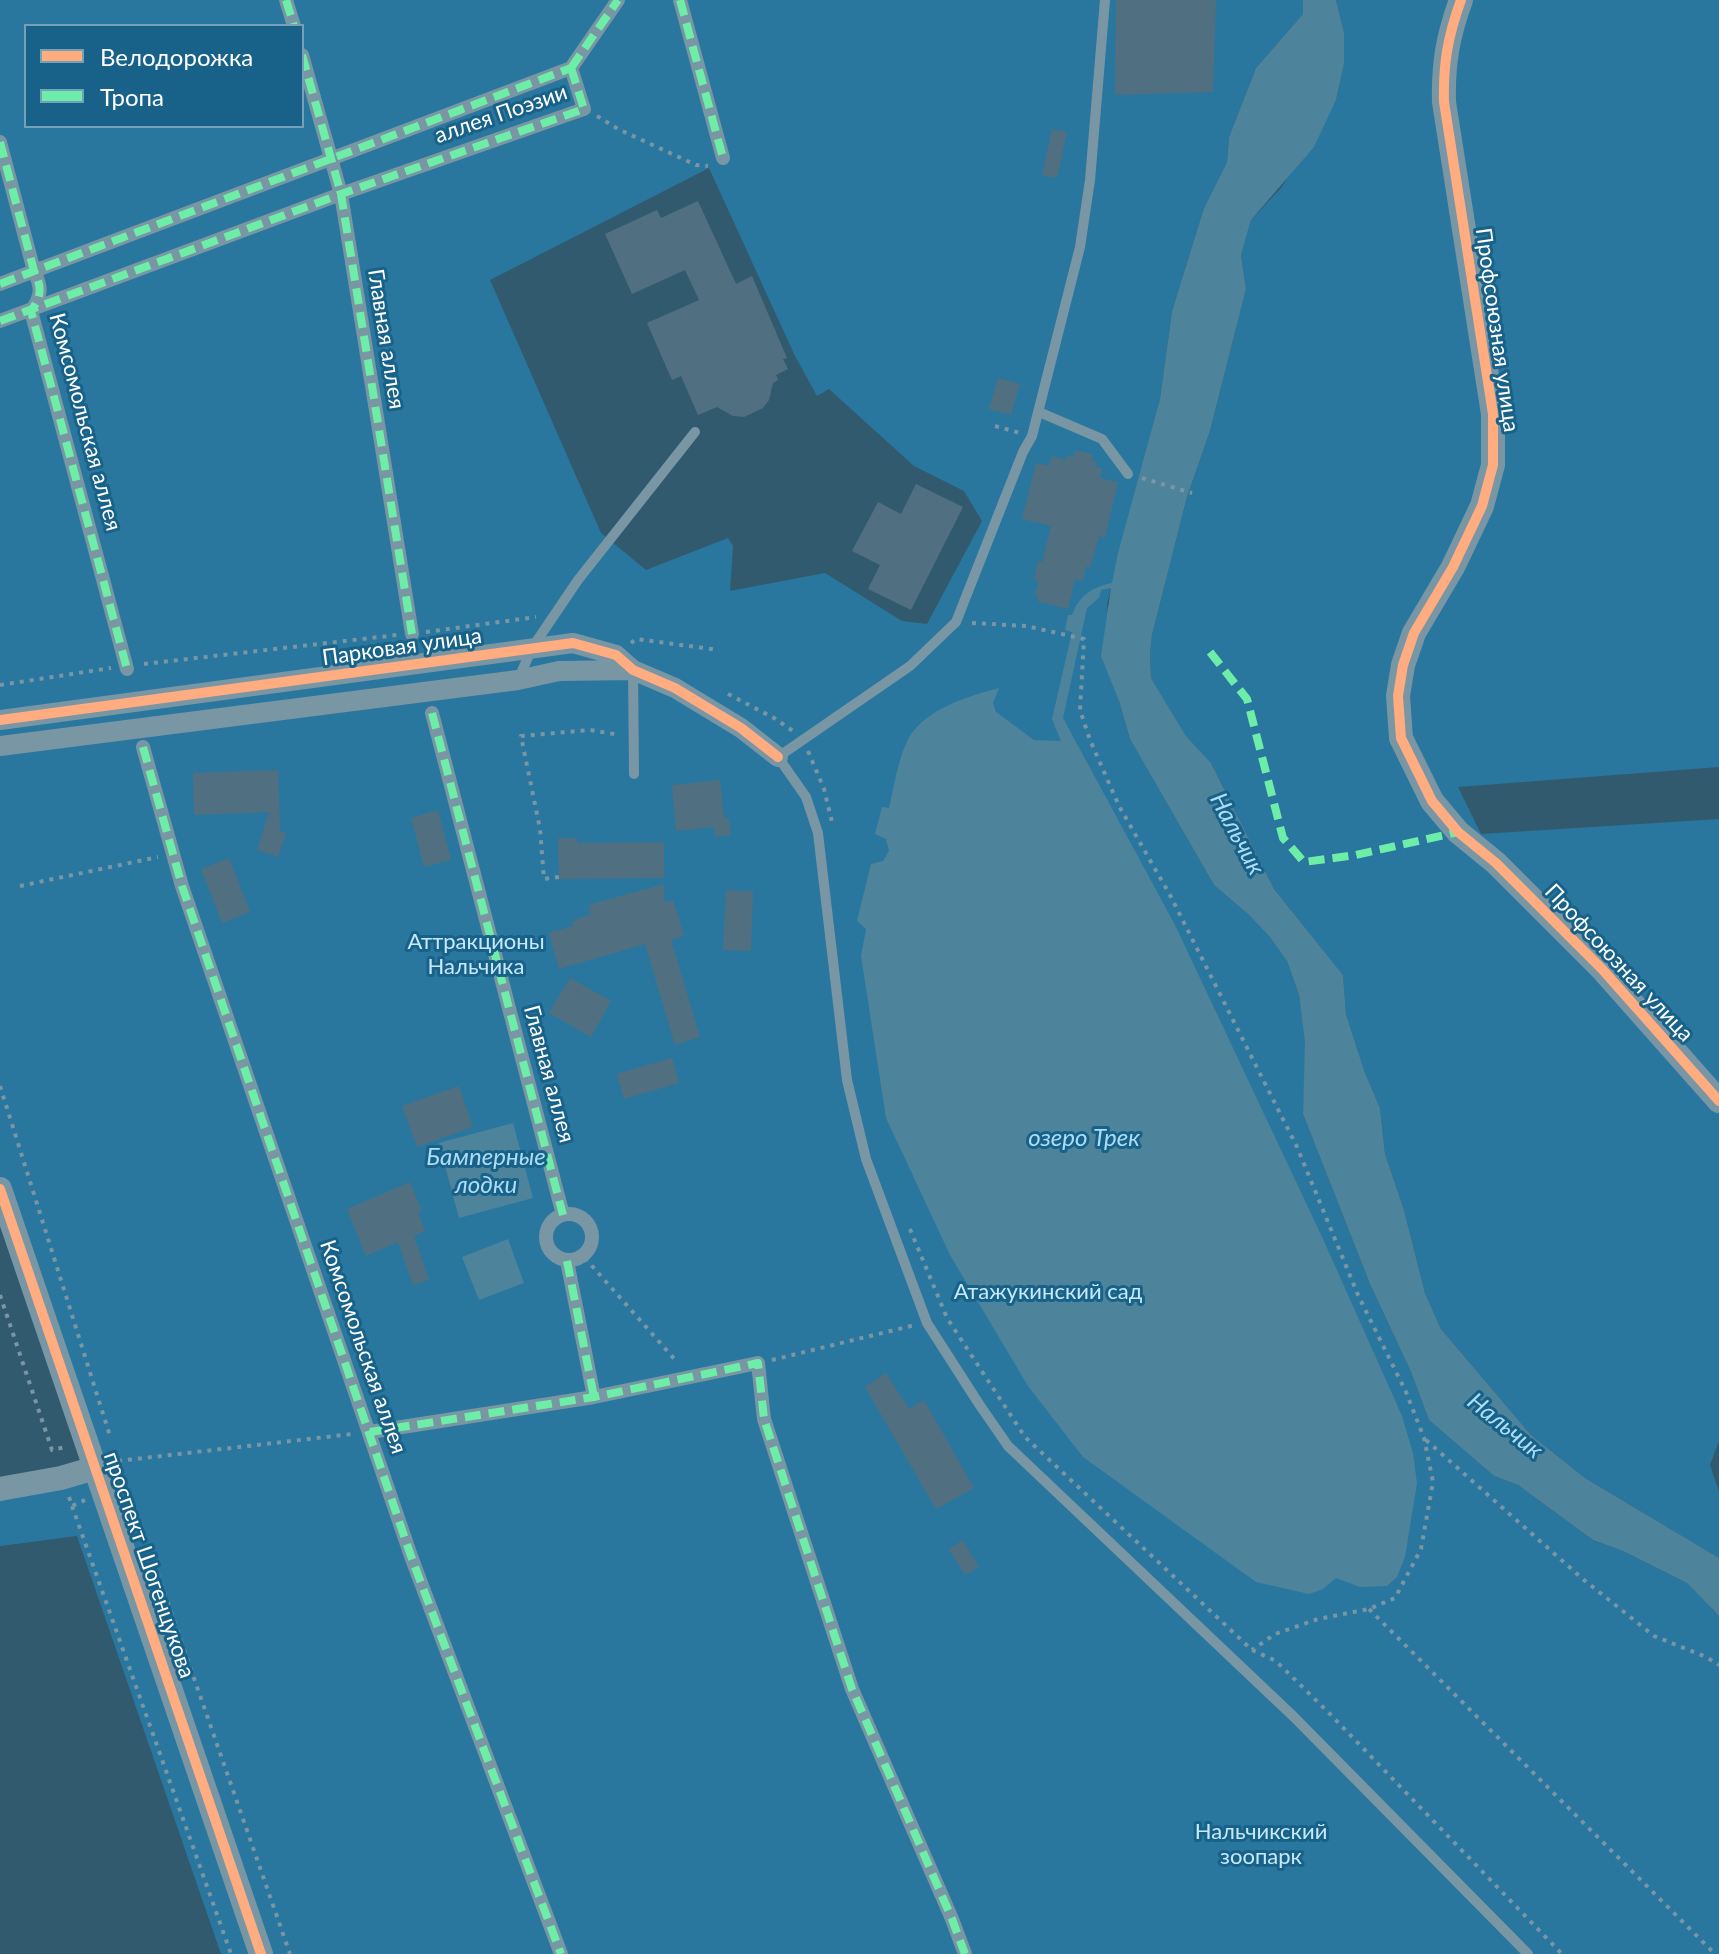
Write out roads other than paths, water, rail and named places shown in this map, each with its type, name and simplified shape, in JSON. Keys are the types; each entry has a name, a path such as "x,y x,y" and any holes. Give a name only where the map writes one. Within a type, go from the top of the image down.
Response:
{"street":[{"path":"286,0 293,24"},
{"path":"571,68 618,0"},
{"path":"680,0 723,158"},
{"name":"Профсоюзная улица","path":"1461,0 1447,43 1443,74 1444,102 1493,414 1493,465 1482,506 1453,567 1414,633 1403,665 1398,696 1401,738 1432,801 1458,832 1496,863 1602,969 1719,1101"},
{"name":"Главная аллея","path":"304,62 341,194 412,634"},
{"name":"аллея Поэзии","path":"0,284 571,68 584,109 341,194 0,321"},
{"name":"Комсомольская аллея","path":"0,142 40,284 40,298 31,311 127,668"},
{"name":"Парковая улица","path":"0,720 420,666 573,643 635,661 741,728 778,757"},
{"name":"Парковая улица","path":"0,746 518,680 635,661"},
{"name":"Главная аллея","path":"432,713 563,1215"},
{"name":"Комсомольская аллея","path":"143,747 173,854 412,1559 561,1954"},
{"name":"проспект Шогенцукова","path":"0,1189 106,1465 261,1954"},
{"path":"563,1215 578,1215 589,1225 593,1239 583,1256 567,1261 552,1254 546,1239 550,1224 563,1215"},
{"path":"567,1261 594,1397"},
{"path":"370,1432 594,1397 758,1363 764,1419 852,1689 965,1954"},
{"path":"0,1489 61,1478 106,1465"}],"lane":[{"path":"1105,0 1090,180 1082,233 1032,436 956,622 910,666 778,757 806,797 818,833 847,1080 866,1159 927,1323 1008,1446 1294,1717 1528,1954"},
{"path":"1039,412 1102,439 1128,474"},
{"path":"518,680 532,648 578,580 695,432"},
{"path":"634,774 635,661"}],"water":[{"name":"озеро Трек","path":"1303,0 1336,0 1344,32 1344,64 1336,100 1314,147 1251,220 1241,255 1246,289 1210,431 1187,497 1152,635 1151,678 1186,736 1211,763 1274,889 1343,975 1346,1014 1380,1108 1385,1154 1404,1210 1425,1293 1441,1329 1531,1435 1585,1478 1719,1558 1719,1616 1687,1583 1623,1551 1593,1540 1518,1485 1494,1476 1429,1420 1411,1372 1370,1284 1303,1114 1305,1042 1299,995 1287,961 1248,914 1214,885 1130,739 1101,656 1111,588 1101,590 1099,598 1087,608 1063,718 1175,925 1323,1239 1402,1416 1413,1453 1417,1483 1405,1557 1397,1577 1387,1586 1360,1587 1336,1578 1323,1589 1309,1594 1256,1582 1083,1457 1028,1386 950,1255 886,1118 861,956 866,929 857,921 871,864 883,861 889,851 886,839 875,834 882,807 889,808 900,761 912,734 932,714 958,701 999,688 993,703 996,712 1034,740 1061,741 1052,719 1072,632 1065,630 1068,615 1072,615 1088,593 1112,583 1160,399 1172,311 1204,208 1227,162 1229,137 1256,68 1303,14"},
{"name":"Бамперные лодки","path":"513,1123 533,1198 459,1218 439,1143"},
{"path":"508,1239 524,1283 479,1300 462,1257"}],"water label":[{"name":"Нальчик","path":"1237,834"},
{"name":"Нальчик","path":"1505,1426"}],"park label":[{"name":"Аттракционы Нальчика","path":"476,954"},
{"name":"Атажукинский сад","path":"1048,1292"},
{"name":"Нальчикский зоопарк","path":"1261,1844"}]}
